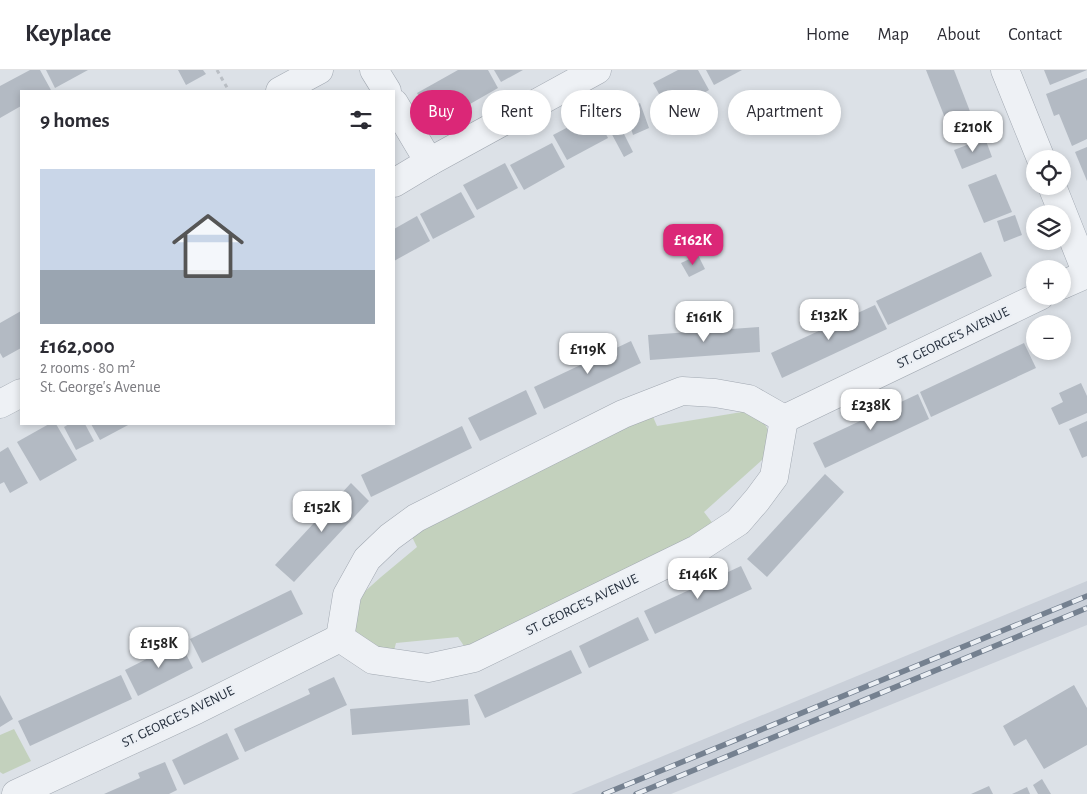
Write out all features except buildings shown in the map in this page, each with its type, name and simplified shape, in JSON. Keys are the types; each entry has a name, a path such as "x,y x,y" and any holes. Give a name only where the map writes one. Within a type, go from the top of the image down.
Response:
{"street":[{"path":"282,90 319,70"},
{"path":"374,70 385,90"},
{"path":"395,181 597,70"},
{"path":"1005,70 1037,150"},
{"path":"395,105 430,162"},
{"path":"1056,195 1087,274 1071,281"},
{"name":"ST. GEORGE'S AVENUE","path":"16,794 196,710 340,638 373,660 428,668 474,658 697,549 738,522 774,477 784,419 1026,303"},
{"path":"340,638 347,595 367,559 390,538 416,518 623,414 682,391 715,393 749,399 784,419"},
{"path":"0,404 20,394"}],"path":[{"path":"216,70 228,90"}],"shaded area":[{"path":"1087,581 1087,625 671,794 571,794"}],"green space":[{"path":"650,410 657,426 748,411 761,420 767,428 770,453 704,512 714,525 466,649 458,637 396,643 393,654 378,651 354,633 353,602 417,547 409,531"},
{"path":"14,729 31,761 3,774 0,772 0,735"}],"railway":[{"path":"604,794 1087,596"},
{"path":"636,794 1087,608"}]}
